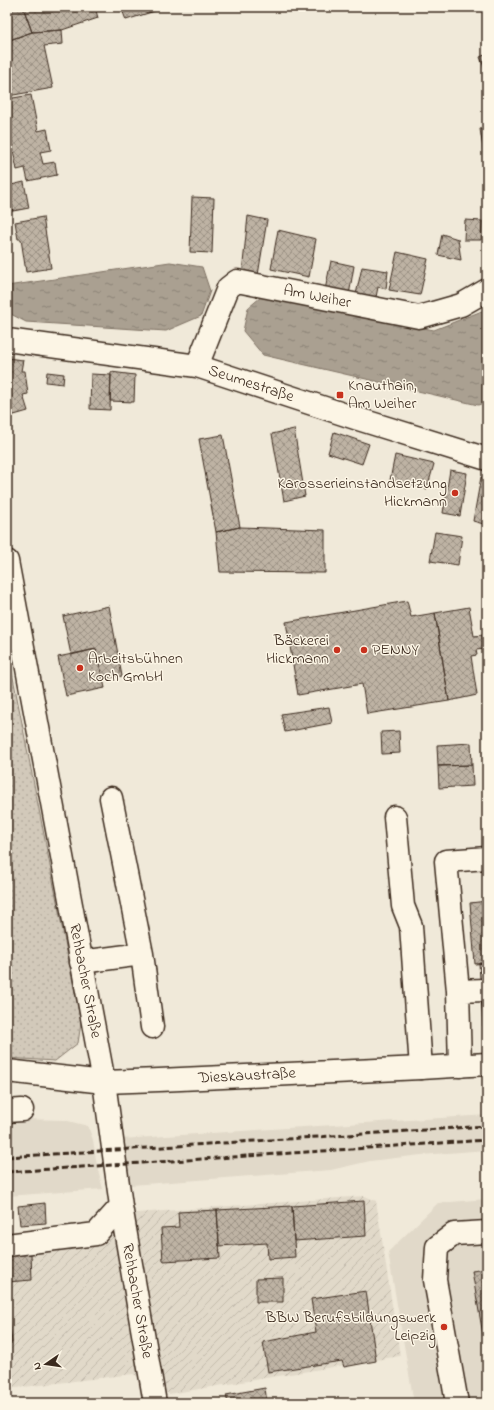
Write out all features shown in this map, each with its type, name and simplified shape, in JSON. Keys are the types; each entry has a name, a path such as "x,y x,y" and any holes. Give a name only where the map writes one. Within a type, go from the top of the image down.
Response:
{"street":[{"name":"Am Weiher","path":"197,366 228,288 237,281 419,317 461,305 487,290"},
{"name":"Seumestraße","path":"7,340 197,366 355,418 487,459"},
{"name":"Rehbacher Straße","path":"7,561 104,1082 121,1206 155,1403"},
{"path":"111,798 142,954 152,1027"},
{"path":"395,817 402,906 411,926 421,1068"},
{"path":"460,1066 458,991 446,861 487,858"},
{"path":"81,962 142,954"},
{"path":"458,991 485,990"},
{"name":"Dieskaustraße","path":"7,1071 104,1082 487,1064"},
{"path":"7,1245 96,1234 121,1206"},
{"path":"457,1403 435,1280 437,1247 454,1234 487,1232"}],"shaded area":[{"path":"7,647 81,1023 78,1043 55,1061 7,1058"},
{"path":"487,1115 487,1150 370,1161 331,1170 131,1185 121,1139"},
{"path":"7,1120 64,1120 88,1126 93,1140 97,1166 103,1189 7,1196"},
{"path":"365,1196 376,1201 400,1356 169,1394 133,1374 7,1389 7,1251 101,1242 137,1213"},
{"name":"BBW Berufsbildungswerk Leipzig","path":"487,1199 487,1403 414,1403 388,1252 438,1203"}],"water":[{"path":"170,262 202,267 210,291 201,316 166,331 26,322 7,312 7,286"},
{"path":"261,297 434,330 487,309 487,402 478,405 263,355 243,331 248,308"}],"building":[{"path":"7,7 23,7 32,32 7,41"},
{"path":"32,7 95,7 98,18 62,30 32,32 24,10"},
{"path":"121,7 154,7 155,11 126,20"},
{"path":"62,30 63,44 44,46 53,88 8,96 7,41 32,32"},
{"path":"487,54 487,75 480,57"},
{"path":"31,95 38,131 47,129 51,150 40,152 43,164 55,162 57,175 28,181 25,168 17,170 7,120 7,99"},
{"path":"487,128 487,155 484,155 480,129"},
{"path":"24,182 29,208 13,211 7,186"},
{"path":"7,186 13,211 7,212"},
{"path":"192,197 214,198 212,253 190,252"},
{"path":"248,216 267,220 258,275 242,273"},
{"path":"43,217 51,268 26,272 21,239 18,239 15,222"},
{"path":"465,220 482,221 481,240 464,240"},
{"path":"278,230 316,239 309,277 271,269"},
{"path":"442,234 458,239 461,260 438,255"},
{"path":"397,252 428,259 420,295 389,290"},
{"path":"331,261 354,266 349,295 325,290"},
{"path":"362,267 388,271 386,289 378,287 375,302 355,299"},
{"path":"7,358 23,360 21,371 25,371 28,394 23,395 28,411 7,417"},
{"path":"47,372 64,374 63,384 46,382"},
{"path":"111,372 135,375 134,402 110,401"},
{"path":"91,374 111,375 110,410 90,409"},
{"path":"294,429 305,496 284,501 272,434"},
{"path":"334,432 369,444 362,464 328,453"},
{"path":"223,435 240,527 216,532 199,439"},
{"path":"395,455 434,464 427,489 390,480"},
{"name":"Karosserieinstandsetzung Hickmann","path":"450,470 467,473 460,516 443,513"},
{"path":"481,477 487,479 487,525 473,521"},
{"path":"240,527 325,530 325,573 220,572 216,532"},
{"path":"435,532 462,536 458,565 430,561"},
{"path":"407,601 411,617 435,613 449,701 367,714 362,684 298,695 286,622"},
{"path":"109,606 122,676 103,679 96,649 71,655 63,616"},
{"path":"469,607 474,636 482,635 485,649 476,650 477,655 471,656 477,695 449,701 435,613"},
{"name":"Arbeitsbühnen Koch GmbH","path":"96,649 105,688 66,696 58,657"},
{"path":"329,707 332,723 285,732 281,714"},
{"path":"399,731 400,753 382,754 381,732"},
{"path":"471,743 472,765 438,766 437,745"},
{"path":"472,765 473,786 439,788 438,766"},
{"path":"487,901 487,963 475,964 470,903"},
{"path":"479,963 487,963 487,1026 483,1026"},
{"path":"364,1201 366,1236 294,1241 292,1206"},
{"path":"45,1203 46,1223 20,1225 18,1206"},
{"path":"292,1206 295,1257 268,1259 267,1243 219,1246 217,1210"},
{"path":"217,1210 220,1258 163,1261 161,1228 179,1227 178,1212"},
{"path":"31,1254 32,1280 7,1282 7,1256"},
{"path":"487,1269 487,1358 472,1271"},
{"path":"283,1278 283,1302 256,1302 256,1279"},
{"path":"366,1291 376,1361 344,1367 342,1361 268,1372 263,1342 316,1332 311,1299"},
{"path":"7,1307 12,1343 7,1344"},
{"path":"265,1388 267,1403 228,1403 226,1395"}],"railway":[{"path":"7,1157 487,1126"},
{"path":"7,1172 487,1140"}],"place":[{"name":"Knauthain, Am Weiher","path":"340,395"},
{"name":"Karosserieinstandsetzung Hickmann","path":"455,493"},
{"name":"Bäckerei Hickmann","path":"337,650"},
{"name":"PENNY","path":"364,650"},
{"name":"Arbeitsbühnen Koch GmbH","path":"80,668"},
{"name":"BBW Berufsbildungswerk Leipzig","path":"444,1327"}]}
